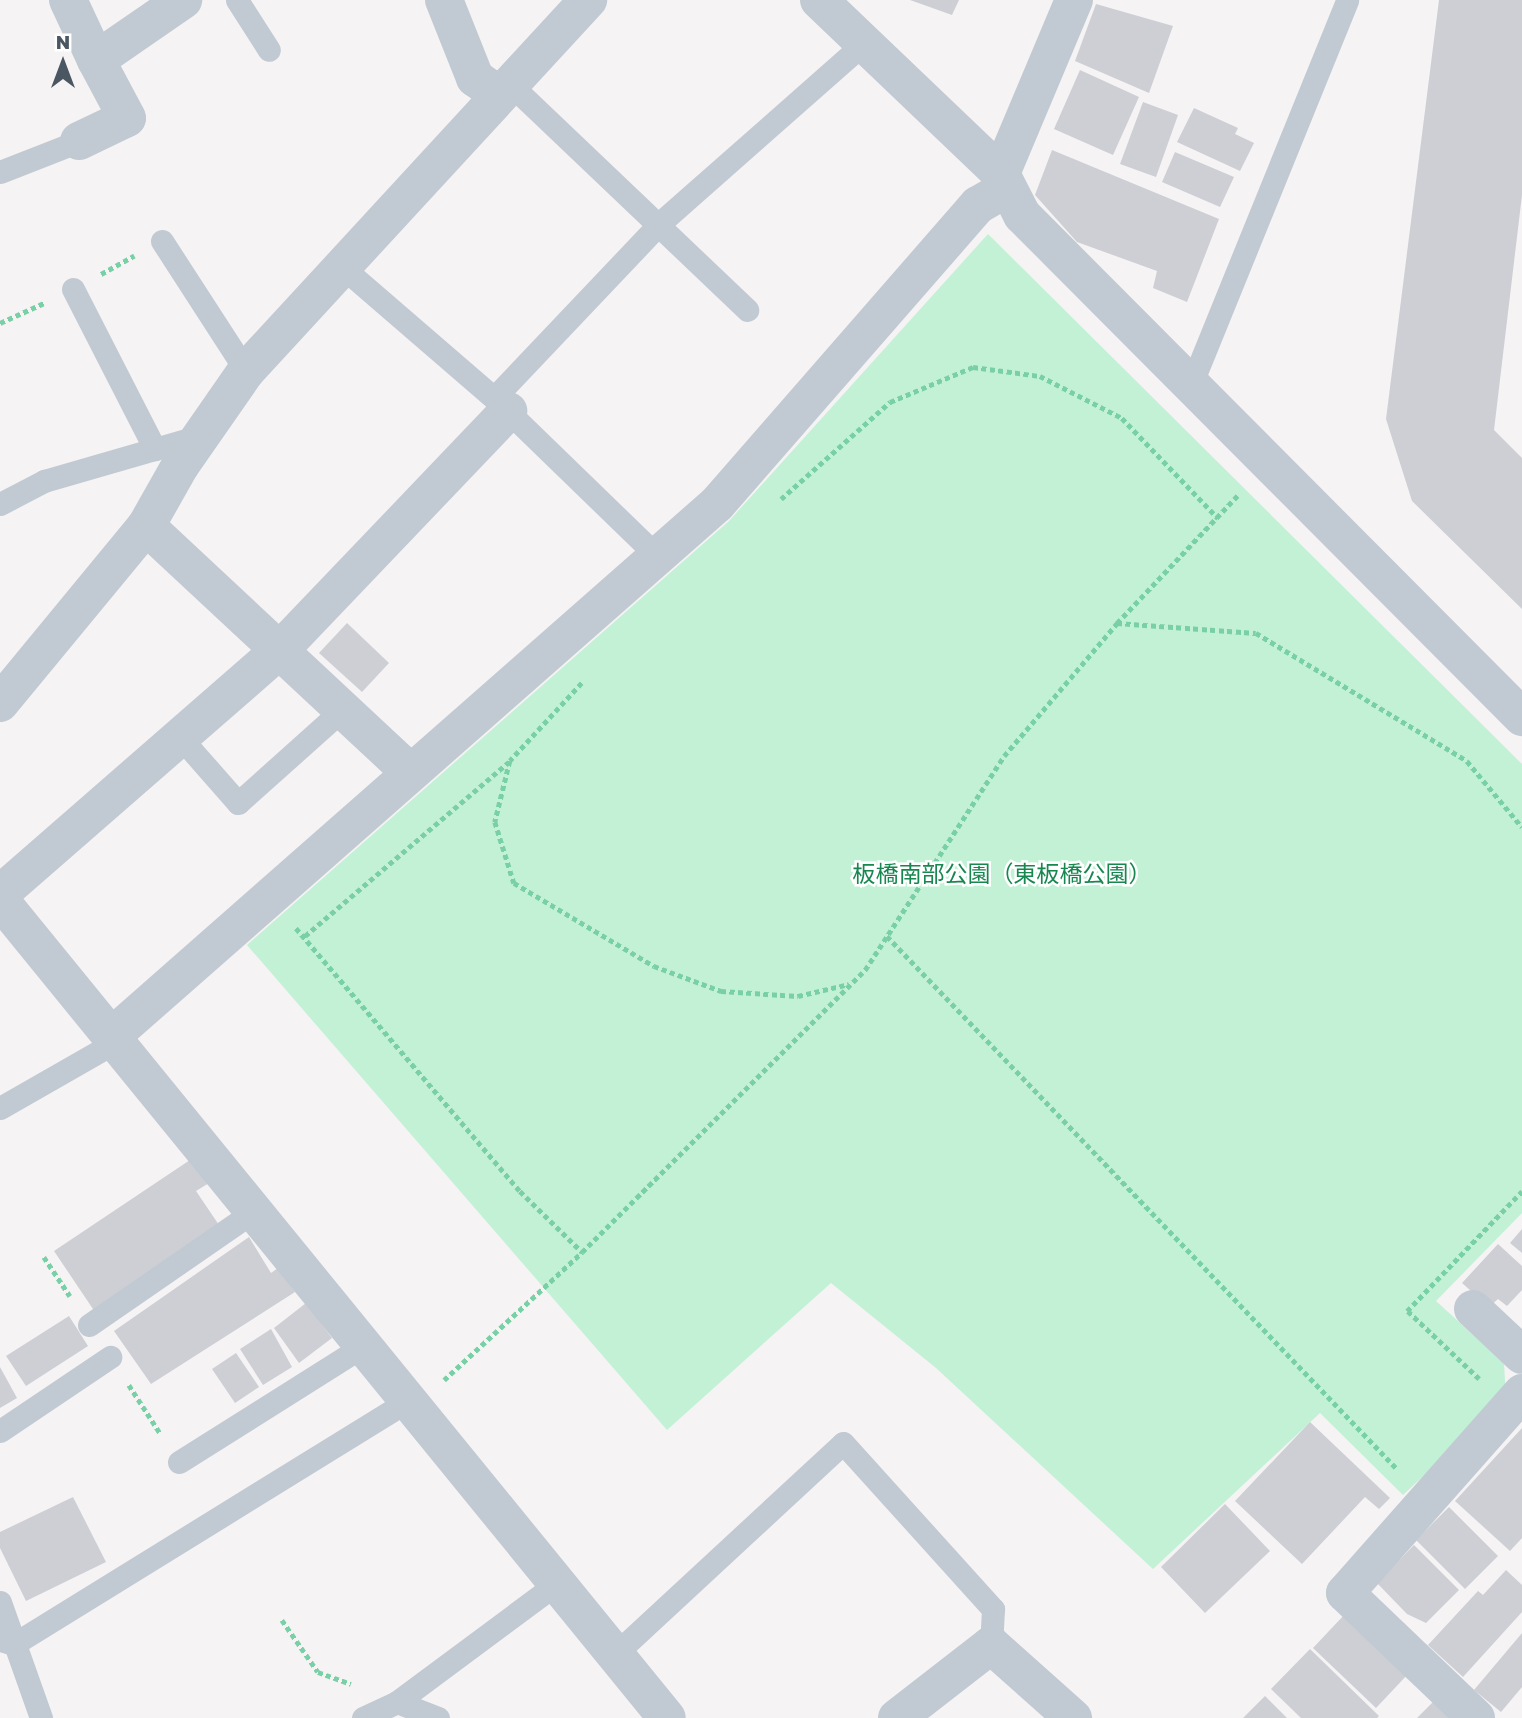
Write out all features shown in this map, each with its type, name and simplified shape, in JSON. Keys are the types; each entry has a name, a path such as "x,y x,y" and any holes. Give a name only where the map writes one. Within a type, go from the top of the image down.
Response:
{"street":[{"path":"68,0 127,118 79,141"},
{"path":"96,60 183,0"},
{"path":"444,0 475,78 503,88"},
{"path":"0,703 146,526 200,436 246,371 503,88 588,0"},
{"path":"819,0 865,42 1004,181 1022,215 1522,717"},
{"path":"115,1038 267,900 717,504 978,205 1004,181 1074,0"},
{"path":"0,894 279,651 501,404"},
{"path":"146,526 411,773"},
{"path":"0,900 256,1210 613,1656 667,1718"},
{"path":"1473,1309 1522,1354"},
{"path":"1476,1718 1345,1593 1522,1393"},
{"path":"897,1718 991,1645 1073,1718"}],"lane":[{"path":"237,0 269,50"},
{"path":"1191,385 1347,0"},
{"path":"501,404 660,223 865,42"},
{"path":"503,88 660,223 747,310"},
{"path":"0,172 79,141"},
{"path":"162,240 246,371"},
{"path":"341,266 501,404 657,556"},
{"path":"74,289 155,449"},
{"path":"0,503 44,481 200,436"},
{"path":"180,737 238,803 342,710"},
{"path":"0,1108 115,1038"},
{"path":"89,1325 256,1210"},
{"path":"180,1462 363,1346"},
{"path":"0,1431 110,1357"},
{"path":"7,1642 407,1401"},
{"path":"613,1656 843,1443 993,1609 991,1645"},
{"path":"399,1710 556,1584"},
{"path":"0,1602 7,1642 41,1718"},
{"path":"363,1718 399,1710 438,1718"}],"path":[{"path":"778,503 890,402 973,367 1040,376 1122,418 1218,518"},
{"path":"440,1384 582,1252 852,983 887,936 1004,756 1117,623 1268,462"},
{"path":"1117,623 1256,633 1466,761 1522,827"},
{"path":"305,936 510,761 586,679"},
{"path":"510,761 495,822 514,883 654,966 721,991 798,996 852,983"},
{"path":"267,900 305,936 520,1191 582,1252"},
{"path":"887,936 1428,1501"},
{"path":"282,1620 318,1672 399,1710"}],"green space":[{"name":"板橋南部公園（東板橋公園）","path":"988,234 1522,764 1522,1213 1436,1301 1504,1363 1506,1399 1403,1495 1320,1413 1153,1569 936,1368 831,1283 667,1430 247,945 729,521"}],"building":[{"path":"910,0 959,0 952,15"},
{"path":"1439,0 1522,0 1522,195 1494,430 1522,458 1522,609 1412,501 1386,419"},
{"path":"1096,4 1173,26 1149,93 1075,61"},
{"path":"1080,70 1139,97 1113,155 1054,129"},
{"path":"1143,102 1178,115 1156,177 1120,164"},
{"path":"1194,108 1238,128 1235,134 1254,143 1240,171 1177,142"},
{"path":"1052,150 1219,219 1187,302 1153,288 1157,271 1077,242 1035,195"},
{"path":"1175,152 1234,177 1220,207 1162,182"},
{"path":"347,623 389,663 362,692 319,653"},
{"path":"193,1158 209,1183 196,1191 221,1228 95,1312 54,1251"},
{"path":"1522,1229 1522,1253 1510,1243"},
{"path":"249,1237 271,1273 278,1268 295,1292 151,1384 114,1331"},
{"path":"1498,1244 1522,1266 1522,1290 1507,1306 1498,1299 1489,1307 1462,1283"},
{"path":"306,1303 332,1338 299,1363 274,1328"},
{"path":"69,1316 88,1346 26,1386 6,1356"},
{"path":"271,1329 292,1367 263,1385 240,1349"},
{"path":"236,1353 259,1387 235,1403 212,1369"},
{"path":"0,1367 17,1398 0,1408"},
{"path":"1310,1422 1390,1498 1379,1509 1365,1497 1302,1564 1235,1501"},
{"path":"1522,1428 1522,1538 1510,1551 1455,1501"},
{"path":"73,1497 106,1562 26,1601 0,1548 0,1532"},
{"path":"1225,1504 1270,1551 1205,1613 1161,1567"},
{"path":"1449,1507 1498,1556 1465,1589 1416,1540"},
{"path":"1414,1545 1459,1590 1426,1623 1407,1614 1377,1583"},
{"path":"1506,1570 1522,1585 1522,1612 1463,1677 1428,1645 1478,1591 1483,1595"},
{"path":"1345,1614 1409,1673 1376,1708 1313,1648"},
{"path":"1522,1633 1522,1687 1501,1712 1474,1690"},
{"path":"1310,1649 1379,1716 1377,1718 1301,1718 1271,1689"},
{"path":"1265,1696 1287,1718 1243,1718"},
{"path":"1434,1701 1452,1718 1417,1718"}]}
